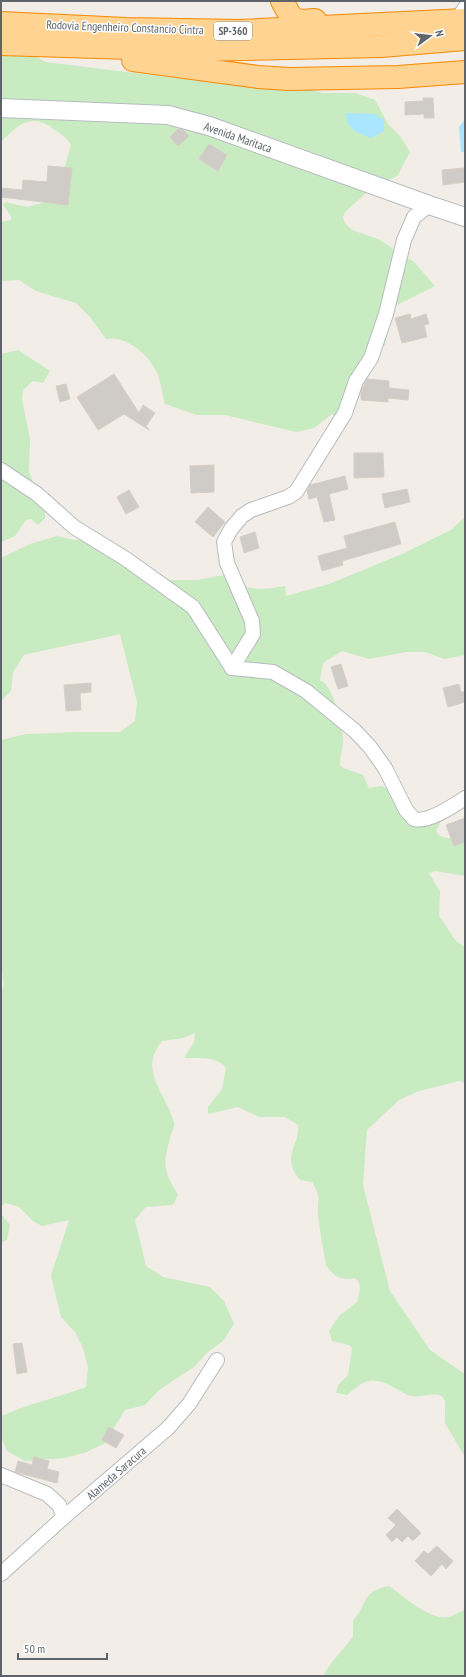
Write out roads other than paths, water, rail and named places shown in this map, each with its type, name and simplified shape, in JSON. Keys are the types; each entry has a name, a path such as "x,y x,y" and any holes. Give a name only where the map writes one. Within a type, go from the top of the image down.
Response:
{"highway":[{"path":"282,1 291,18 295,20 331,20 347,26"},
{"path":"240,31 275,17 282,1"},
{"path":"1,13 40,18 60,24"},
{"name":"Rodovia Engenheiro Constancio Cintra","path":"1,23 60,24 126,29 240,31 458,21"},
{"name":"Rodovia Engenheiro Constancio Cintra","path":"1,44 194,50 381,46 465,39"},
{"path":"88,46 117,58 258,77 398,77 465,72"}],"street":[{"name":"Avenida Maritaca","path":"1,108 168,115 209,126 429,206 465,217"},
{"path":"232,668 253,634 252,621 227,563 224,542 231,529 242,516 251,510 288,497 296,492 345,413 356,381 371,358 380,336 390,300 400,252 411,221 417,213 429,206"},
{"path":"1,470 37,494 74,527 126,559 193,607 232,668"},
{"path":"232,668 272,672 306,691 340,718 370,747 385,768 406,810 414,819 424,819 450,808 465,798"},
{"name":"Alameda Saracura","path":"1,1574 64,1517 168,1428 189,1404 217,1360"},
{"path":"1,1475 48,1494 59,1505 64,1517"}],"lane":[{"path":"458,21 465,2"}],"water":[{"path":"346,113 375,114 384,120 384,131 371,138 356,132 347,123"},
{"path":"465,119 465,152 461,152 459,127"}]}
